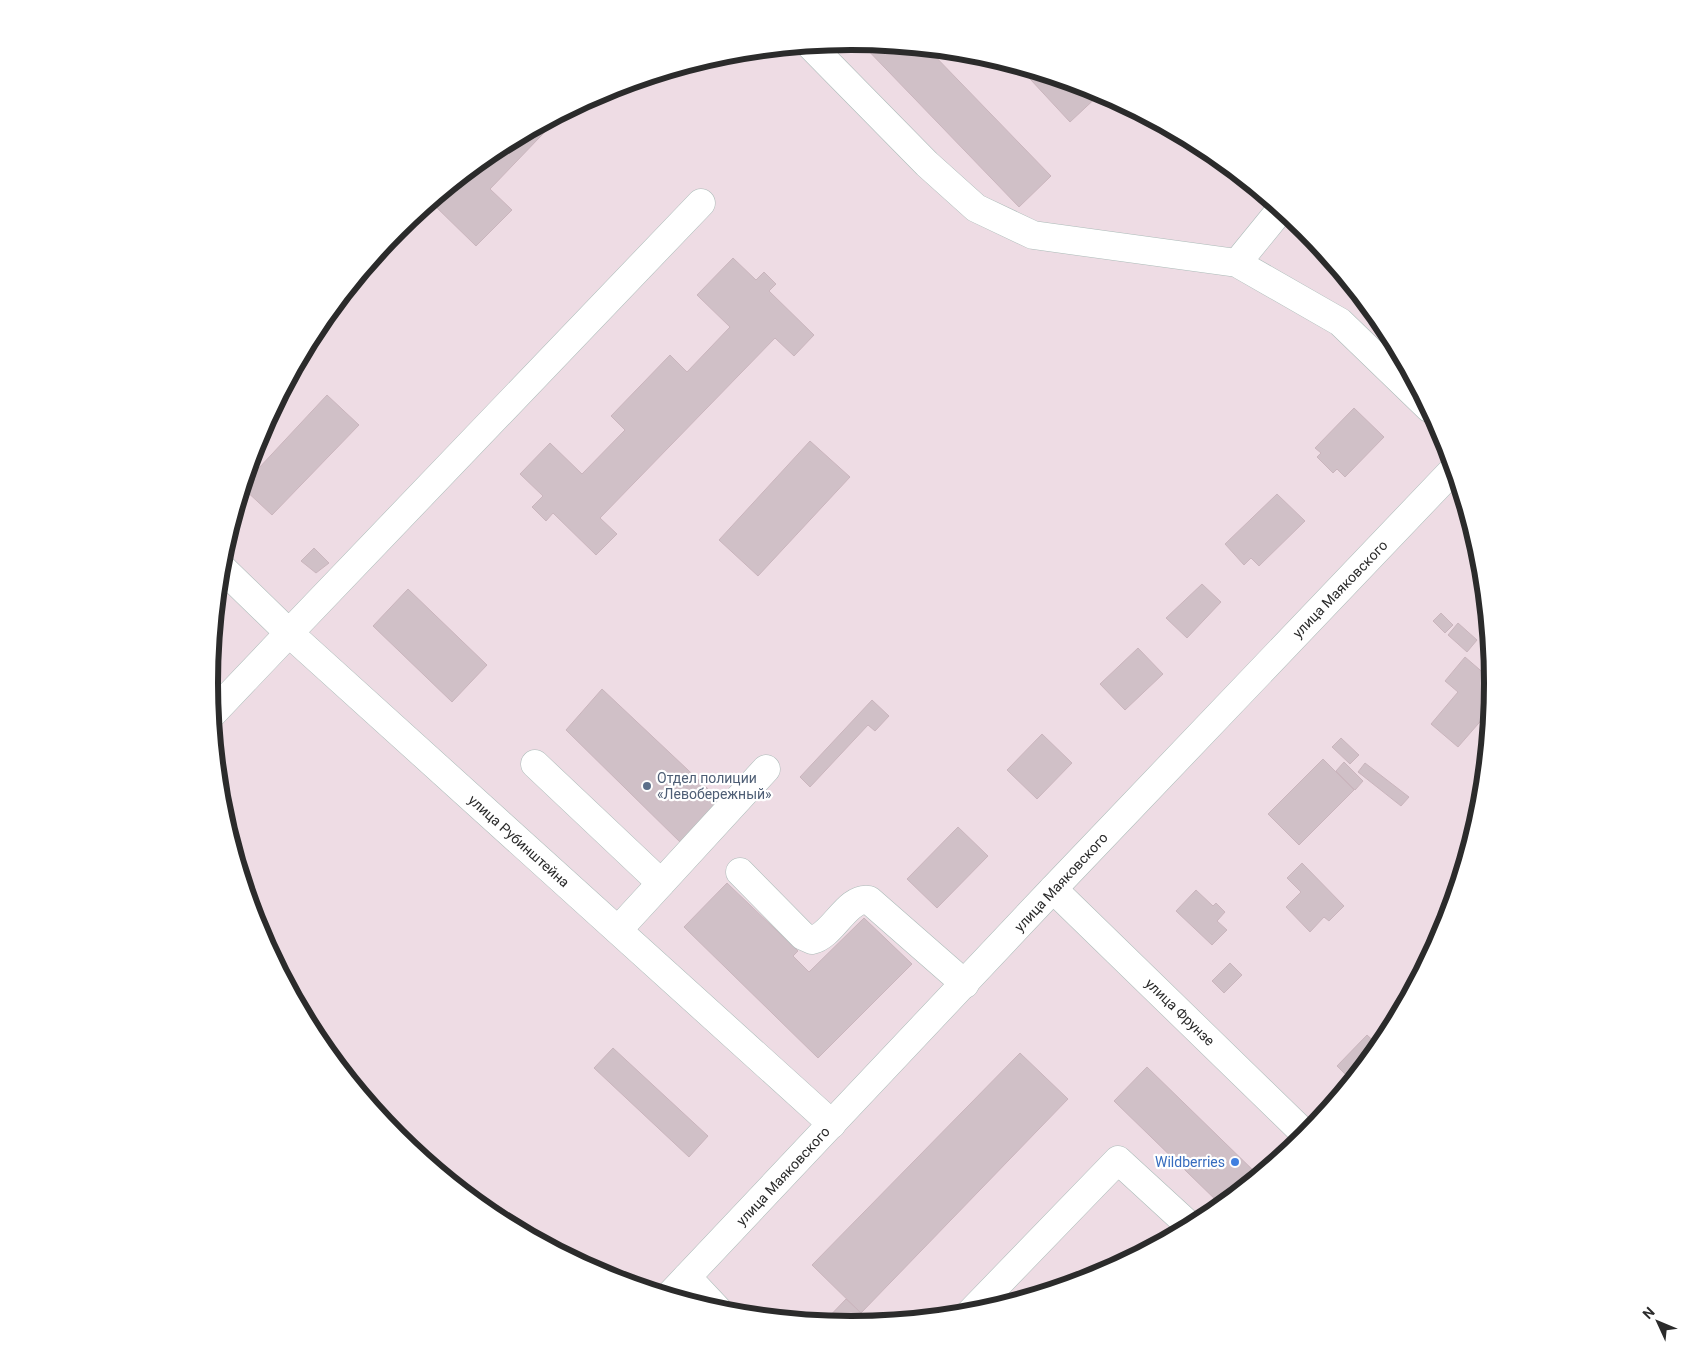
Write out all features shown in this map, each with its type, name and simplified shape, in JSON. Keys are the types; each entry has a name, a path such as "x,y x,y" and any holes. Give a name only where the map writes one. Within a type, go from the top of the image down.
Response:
{"street":[{"path":"816,51 927,164 976,208 1033,235 1237,263 1340,322 1416,395"},
{"path":"219,707 701,203"},
{"path":"1237,263 1277,214"},
{"name":"улица Маяковского","path":"678,1287 1053,889 1449,474"},
{"name":"улица Рубинштейна","path":"228,573 289,633 832,1124"},
{"path":"535,764 661,883"},
{"path":"618,930 766,769"},
{"path":"740,872 802,936 812,940 822,936 855,903 864,899 869,900 965,984"},
{"name":"улица Фрунзе","path":"1053,889 1300,1130"},
{"path":"979,1304 1118,1160 1185,1221"},
{"path":"678,1287 694,1297"}],"building":[{"path":"868,50 934,55 1051,176 1019,207"},
{"path":"1027,76 1095,98 1070,122"},
{"path":"550,127 490,189 512,210 476,246 435,206 500,157"},
{"path":"733,258 756,280 764,272 776,284 769,291 814,335 794,356 775,338 600,518 617,534 596,555 553,513 546,521 532,507 543,496 520,474 550,443 582,474 625,430 611,416 670,355 687,372 730,327 697,295"},
{"path":"327,395 359,425 272,515 248,493 255,473"},
{"path":"1354,408 1384,437 1345,477 1337,469 1333,473 1317,457 1321,453 1315,448"},
{"path":"810,441 850,477 758,576 719,540"},
{"path":"1277,494 1305,521 1259,566 1251,558 1244,565 1225,544"},
{"path":"314,548 329,563 316,573 301,561"},
{"path":"1202,584 1221,602 1187,638 1166,618"},
{"path":"408,589 487,665 452,702 373,626"},
{"path":"1441,613 1453,625 1445,633 1433,621"},
{"path":"1458,623 1477,640 1467,652 1448,635"},
{"path":"1138,648 1163,674 1125,710 1100,684"},
{"path":"1465,657 1485,674 1484,717 1458,747 1431,724 1458,692 1445,681"},
{"path":"602,689 722,802 682,844 566,730"},
{"path":"872,700 889,716 875,731 868,725 810,787 800,777"},
{"path":"1042,734 1072,763 1037,799 1007,770"},
{"path":"1341,738 1359,755 1350,764 1332,747"},
{"path":"1323,759 1354,790 1299,845 1268,814"},
{"path":"1344,762 1363,781 1355,790 1336,771"},
{"path":"1365,763 1409,797 1401,806 1358,772"},
{"path":"958,827 988,856 937,908 907,879"},
{"path":"1302,863 1344,906 1329,921 1324,917 1310,932 1286,907 1301,892 1287,878"},
{"path":"727,883 798,951 793,956 809,972 864,918 912,964 818,1058 684,927"},
{"path":"1196,890 1213,906 1216,903 1225,912 1217,921 1227,930 1212,945 1176,911"},
{"path":"1230,963 1242,975 1224,993 1212,981"},
{"path":"1367,1035 1374,1041 1348,1077 1337,1066"},
{"path":"613,1048 708,1136 689,1157 594,1068"},
{"path":"1020,1053 1068,1099 861,1313 812,1265"},
{"path":"1147,1067 1255,1172 1216,1201 1114,1101"},
{"path":"846,1299 864,1317 852,1317 829,1316"}],"place":[{"name":"Отдел полиции «Левобережный»","path":"647,786"},
{"name":"Wildberries","path":"1235,1162"}]}
